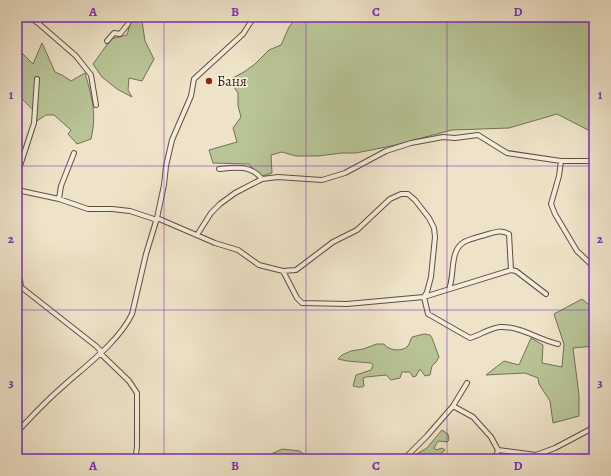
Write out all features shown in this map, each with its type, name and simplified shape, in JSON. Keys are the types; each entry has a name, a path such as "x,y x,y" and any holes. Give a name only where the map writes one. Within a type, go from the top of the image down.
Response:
{"street":[{"path":"29,17 38,22 76,56 90,75 96,105"},
{"path":"38,22 44,17"},
{"path":"107,41 114,33 120,34 128,24 130,17"},
{"path":"17,432 58,390 100,353 129,320 132,314 146,254 157,219 172,140 191,96 194,79 243,34 252,20 250,17"},
{"path":"17,175 34,123 37,79"},
{"path":"197,236 211,213 220,204 236,193 262,179 278,177 322,180 345,173 386,151 412,143 443,137 455,138 478,135 507,153 561,161 594,161"},
{"path":"59,199 61,186 74,153"},
{"path":"561,161 560,176 551,204 555,214 578,251 594,267"},
{"path":"219,169 238,167 248,168 257,173 262,179"},
{"path":"17,190 59,199 88,209 130,211 157,219 197,236 238,250 259,265 284,271 296,270 333,242 357,230 390,199 401,194 408,194 415,200 429,218 434,228 434,249 430,283 424,297 428,314 470,338 498,327 509,327 519,329 549,342 558,344"},
{"path":"449,289 452,283 455,255 462,243 468,240 500,231 509,234 511,270"},
{"path":"284,271 297,298 302,303 347,304 424,297 511,270 516,271 546,294"},
{"path":"20,280 21,287 96,346 100,350 100,353 129,381 137,393 137,446 136,457 131,459"},
{"path":"404,459 427,436 453,406 467,383"},
{"path":"453,406 473,417 491,437 498,450 495,459"},
{"path":"498,450 536,455 555,448 589,430 594,424"}],"green space":[{"path":"132,17 142,21 145,41 154,59 142,81 129,78 128,90 132,97 117,89 102,77 93,64 111,39 127,35"},
{"path":"297,17 594,17 594,133 557,114 509,128 452,130 391,146 356,153 296,156 282,152 271,155 272,173 259,177 249,164 213,163 209,150 237,142 233,128 241,117 238,106 238,93 229,80 255,64 269,50 281,45 289,27"},
{"path":"42,43 55,72 71,81 85,73 94,113 91,139 77,144 68,134 71,130 54,115 46,115 37,121 36,111 30,108 17,96 17,48 33,64"},
{"path":"582,299 594,309 594,346 573,348 579,395 579,416 553,423 550,401 539,384 538,378 525,373 486,375 504,361 519,365 531,338 543,345 542,363 562,367 564,344 554,314"},
{"path":"424,334 430,335 432,338 439,357 432,366 430,375 425,376 420,369 416,376 413,377 410,372 402,372 400,378 391,380 386,375 366,377 363,378 364,386 357,387 353,386 356,375 371,370 373,365 371,363 338,359 342,355 351,351 377,344 384,344 389,348 399,350 408,346 412,337"},
{"path":"442,430 448,434 449,440 447,442 438,441 434,448 436,450 442,448 445,450 435,459 408,459 427,448"},
{"path":"282,449 300,451 310,459 267,459 269,455"}],"place":[{"name":"Баня","path":"209,81"}]}
